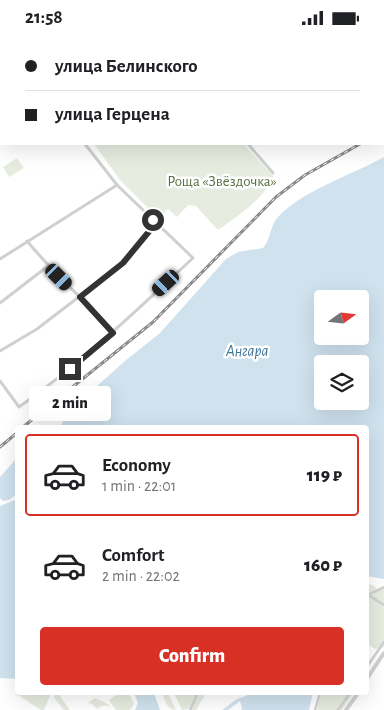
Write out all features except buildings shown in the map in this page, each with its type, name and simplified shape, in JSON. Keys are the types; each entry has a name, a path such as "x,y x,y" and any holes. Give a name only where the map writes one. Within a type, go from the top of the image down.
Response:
{"street":[{"path":"0,381 19,407 56,381 113,333 193,258 117,185 86,145"},
{"path":"249,145 273,173"},
{"path":"0,259 117,185"},
{"path":"0,350 37,329 123,263 156,223"},
{"path":"27,241 48,266 113,333"},
{"path":"0,303 48,266"},
{"path":"369,595 384,587"},
{"path":"369,597 384,605"},
{"path":"369,664 384,642"},
{"path":"369,676 384,653"},
{"path":"190,710 197,695"},
{"path":"315,710 319,695"},
{"path":"338,710 349,695"},
{"path":"346,710 357,695"}],"green space":[{"name":"Роща «Звёздочка»","path":"95,145 245,145 274,177 269,186 256,200 218,230 196,206 188,205 177,217 168,209 158,218 120,180"},
{"path":"17,158 24,168 9,177 3,167"},
{"path":"369,584 377,589 384,586 384,647 375,649 369,645"},
{"path":"18,695 50,695 44,710"},
{"path":"55,695 61,695 60,696 70,710 64,710 54,698"},
{"path":"116,695 130,695 134,704 130,710 116,710 109,700"},
{"path":"163,695 169,695 176,710 170,708"},
{"path":"175,695 196,695 190,707 182,710"},
{"path":"199,695 205,695 196,710 191,710"},
{"path":"321,695 353,695 342,710 317,710"},
{"path":"95,698 111,707 104,706 97,709 88,703"}],"water":[{"name":"Ангара","path":"384,157 384,579 369,576 369,425 61,425 69,411 125,361 160,333 226,259 238,252 263,248 275,220 288,207 314,191"},
{"path":"15,460 15,496 9,500 3,501 0,498 0,477"},
{"path":"15,500 15,679 0,678 0,506"},
{"path":"135,695 155,695 160,710 135,710 138,703"},
{"path":"313,695 309,710 241,710 240,701 228,710 222,710 237,699 246,696"}],"tram line":[{"path":"263,35 270,35"}],"railway":[{"path":"25,425 153,322 276,197 305,175 358,145"},
{"path":"0,447 15,434"}],"route":[{"path":"70,369 113,333 80,297 123,263 156,223 153,220"}]}
